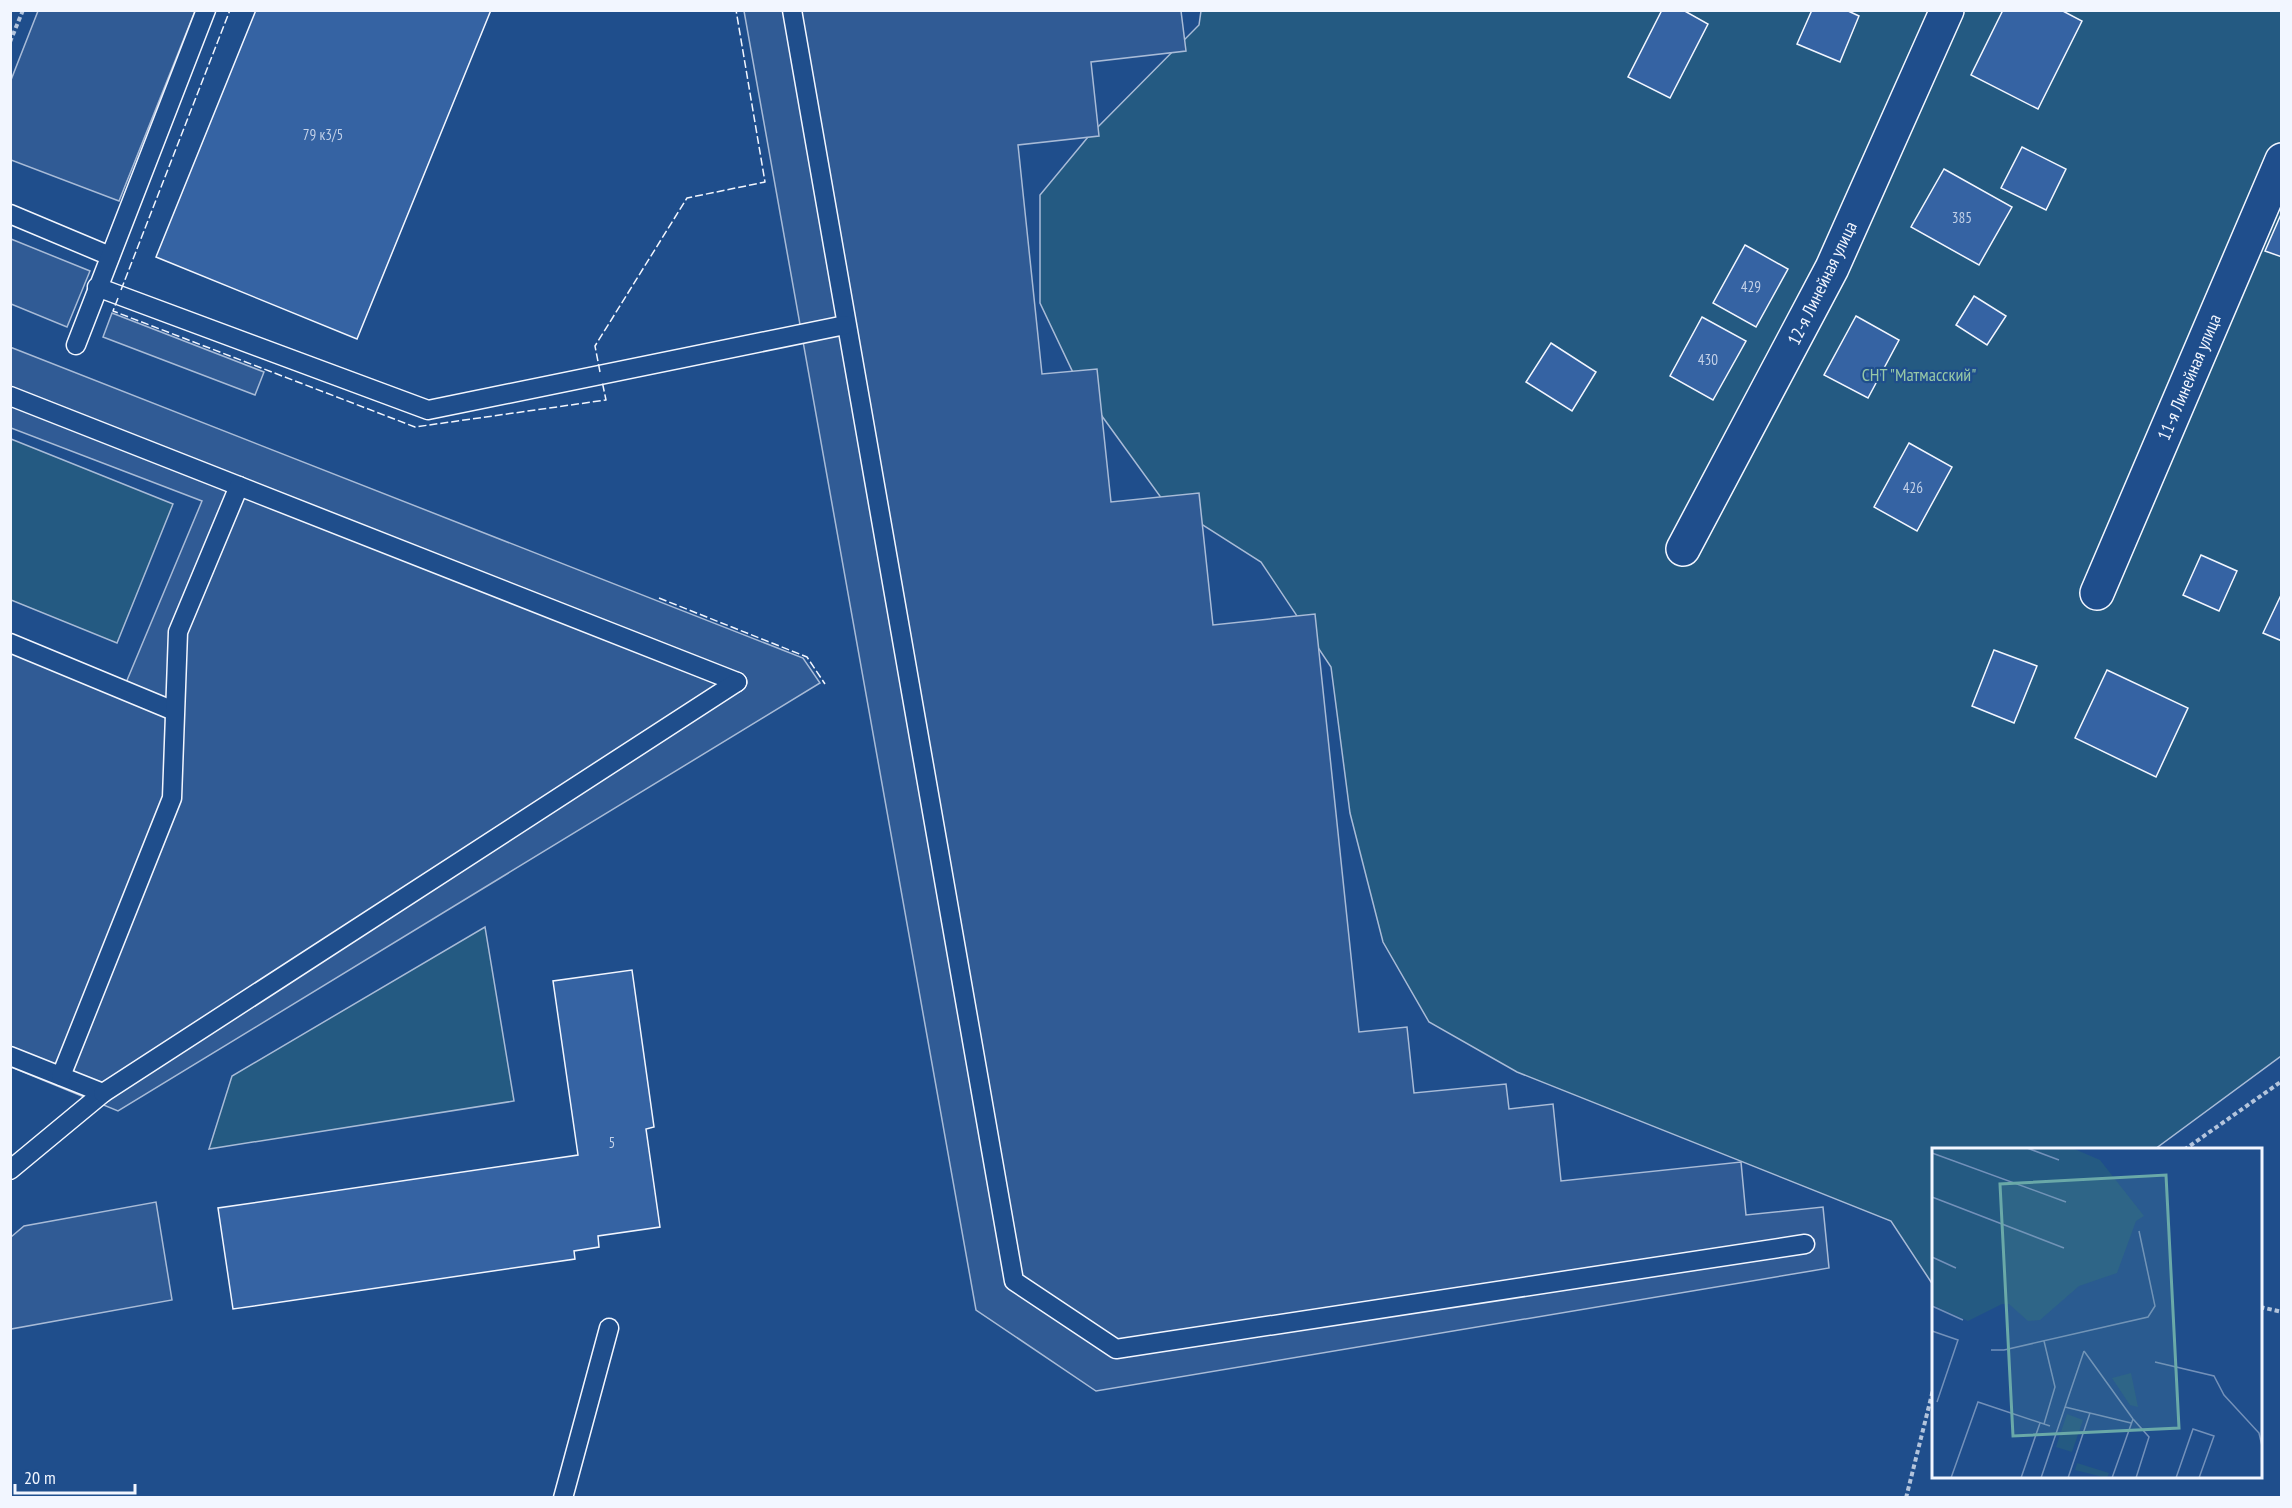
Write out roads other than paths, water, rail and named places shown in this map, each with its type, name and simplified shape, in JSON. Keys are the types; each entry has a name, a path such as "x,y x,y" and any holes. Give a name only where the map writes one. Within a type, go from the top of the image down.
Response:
{"street":[{"name":"12-я Линейная улица","path":"1683,549 1832,268 1947,10"},
{"name":"11-я Линейная улица","path":"2097,593 2282,160"}],"lane":[{"path":"76,345 206,10"},
{"path":"792,10 845,325 1014,1281 1116,1349 1805,1244"},
{"path":"10,214 110,256"},
{"path":"97,286 428,410 845,325"},
{"path":"10,396 737,682 103,1094 10,1170"},
{"path":"61,1076 172,798 178,632 239,486"},
{"path":"10,643 174,711"},
{"path":"10,1056 103,1094"},
{"path":"563,1497 609,1328"}],"park label":[{"name":"СНТ \"Матмасский\"","path":"1919,374"}]}
